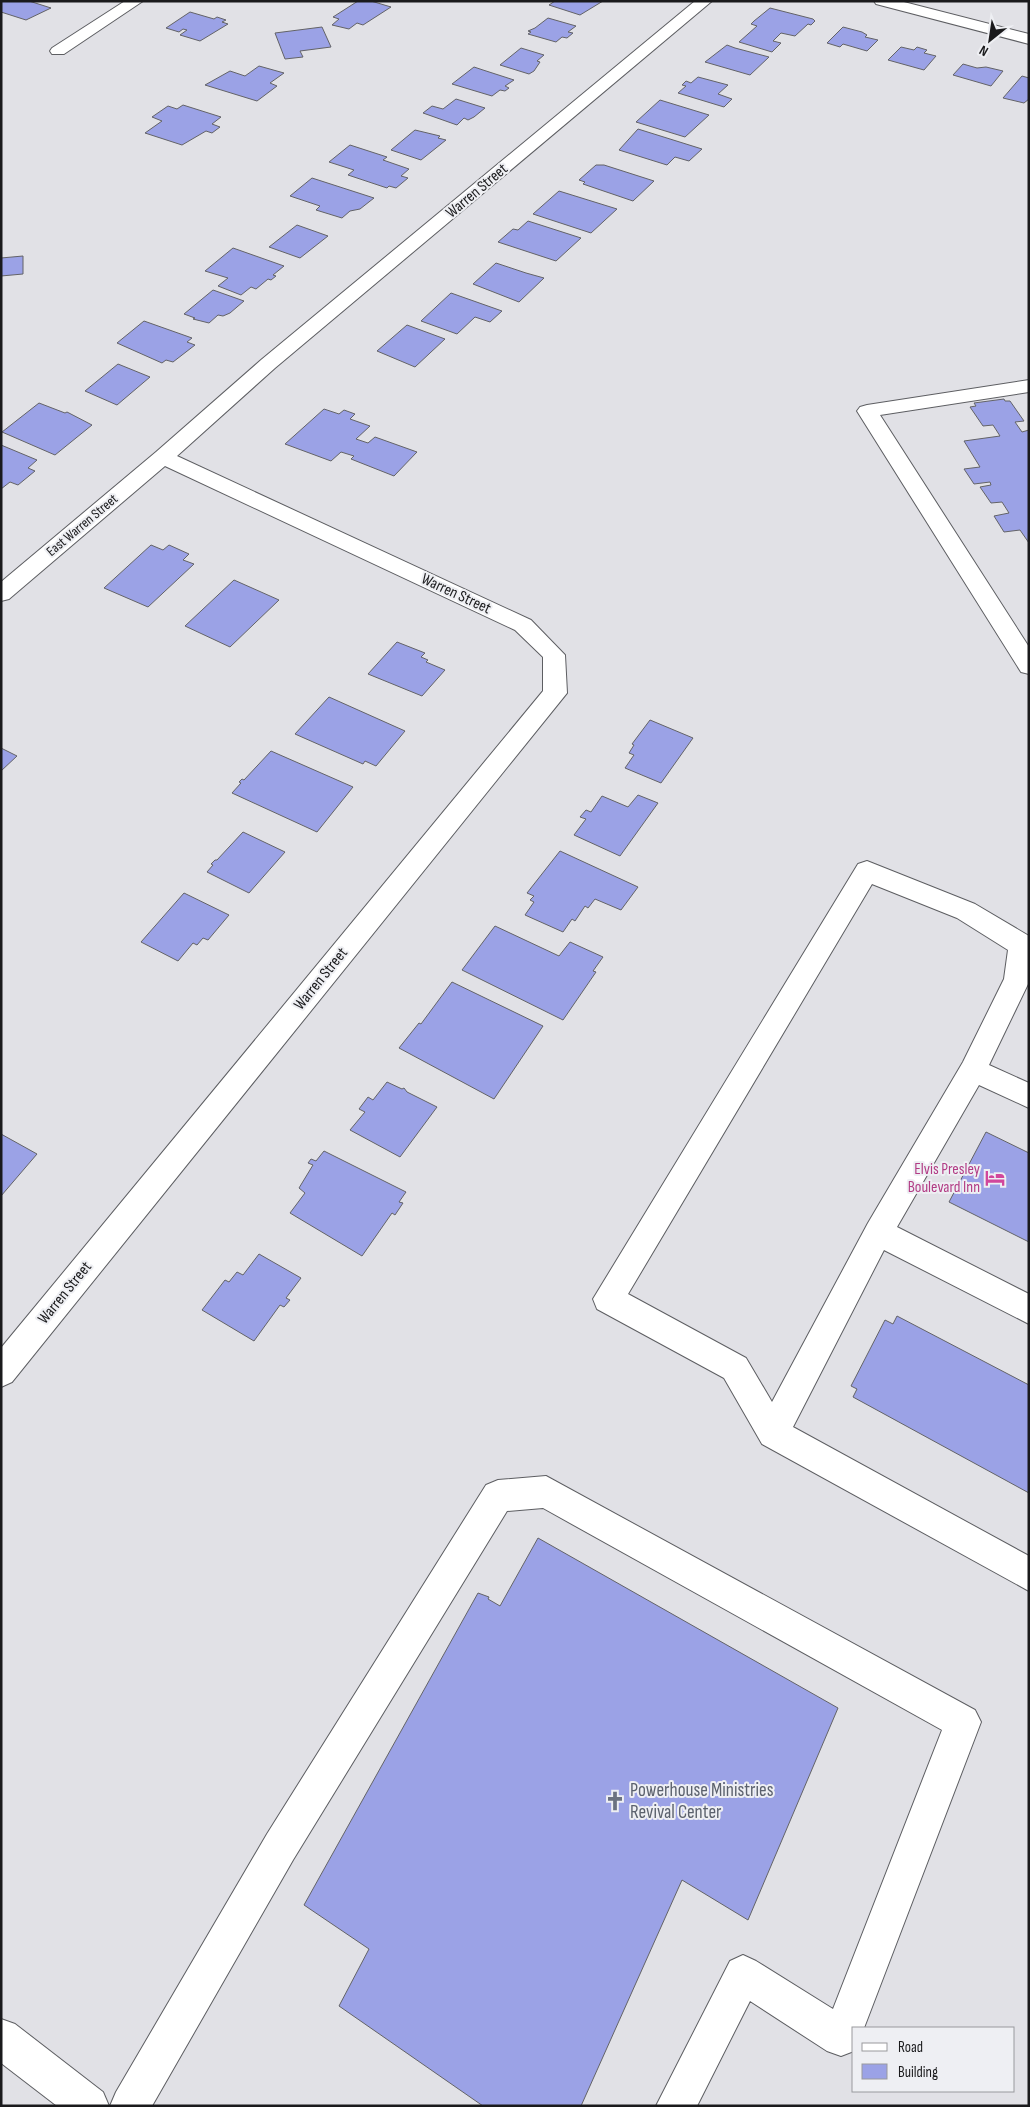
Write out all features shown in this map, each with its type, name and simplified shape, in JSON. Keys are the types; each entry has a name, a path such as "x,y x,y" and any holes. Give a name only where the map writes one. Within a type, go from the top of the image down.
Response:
{"street":[{"path":"58,51 136,1"},
{"name":"Warren Street","path":"1,1372 555,693 554,655 523,625 163,457 268,364 705,1"},
{"path":"881,1 1029,40"},
{"path":"1029,386 867,411 1029,666"},
{"name":"East Warren Street","path":"1,594 163,457"},
{"path":"773,1434 878,1232 973,1070 1017,979 1022,945 966,911 867,871 608,1300 735,1368 773,1434 1029,1574"},
{"path":"973,1070 1029,1096"},
{"path":"878,1232 1029,1310"},
{"path":"130,2106 280,1847 498,1496 546,1492 963,1722 841,2037 743,1974 676,2106"},
{"path":"1,2038 89,2106"}],"building":[{"path":"1,1 29,1 51,8 26,20 1,12"},
{"path":"358,1 371,1 391,7 363,25 357,23 349,29 332,25 339,19 333,17"},
{"path":"555,1 603,1 580,15 549,5"},
{"path":"770,8 815,21 811,25 808,24 795,36 781,33 773,41 781,43 772,52 739,42 757,26 751,24"},
{"path":"190,12 214,19 217,17 226,20 222,22 228,24 200,41 180,35 187,30 183,29 179,32 166,28"},
{"path":"548,18 576,26 568,32 573,33 567,38 562,37 556,42 528,34 531,32 528,31"},
{"path":"322,27 331,47 300,51 303,57 285,59 275,33"},
{"path":"843,27 862,32 867,35 865,37 878,40 867,51 843,44 840,47 827,43"},
{"path":"727,45 769,57 750,75 705,62"},
{"path":"901,47 914,50 917,47 927,50 924,53 936,56 924,70 888,60"},
{"path":"521,48 544,55 537,61 540,62 534,71 529,74 500,65"},
{"path":"963,64 977,68 986,67 1003,71 991,86 953,75"},
{"path":"259,66 284,73 270,83 277,86 257,101 205,85 230,71 245,76"},
{"path":"474,67 514,80 505,86 509,88 505,91 500,90 492,96 452,84"},
{"path":"1022,76 1029,78 1029,99 1024,103 1003,98"},
{"path":"698,77 728,85 718,94 732,99 724,107 678,93 686,86 682,85 686,81 691,83"},
{"path":"456,99 485,108 468,120 464,118 457,125 423,113 432,106 443,109"},
{"path":"660,100 709,115 685,137 636,122"},
{"path":"183,105 221,117 212,124 220,127 212,133 206,131 182,145 145,133 162,121 152,117 168,106 177,109"},
{"path":"638,129 702,149 689,161 675,157 667,165 619,150"},
{"path":"415,130 440,136 438,138 446,140 421,160 391,150"},
{"path":"350,145 387,157 383,160 409,169 401,176 408,178 396,188 389,186 387,188 348,175 354,170 329,162"},
{"path":"596,165 604,165 654,181 633,201 583,184 585,182 579,180"},
{"path":"312,178 374,198 360,209 350,211 342,218 316,210 320,206 290,196"},
{"path":"559,191 617,209 591,233 533,214"},
{"path":"528,221 581,238 556,261 498,242 513,229 518,230"},
{"path":"297,225 328,236 300,258 269,247"},
{"path":"233,248 284,266 273,275 276,276 271,280 268,279 256,289 251,287 241,295 218,286 228,278 205,271"},
{"path":"23,256 23,274 1,276 1,258"},
{"path":"496,263 544,278 519,302 473,284"},
{"path":"213,290 244,301 230,313 223,316 218,315 209,323 193,319 195,318 184,314"},
{"path":"451,293 502,311 490,322 475,317 457,334 421,321"},
{"path":"144,321 192,338 187,342 195,345 173,362 166,360 162,363 117,343"},
{"path":"407,325 445,339 415,367 377,351"},
{"path":"118,364 150,377 117,405 85,391"},
{"path":"1004,399 1005,401 1010,401 1024,421 1015,422 1022,432 1029,430 1029,543 1020,530 1004,532 994,516 1009,513 1002,502 991,503 980,487 991,485 990,482 974,484 964,469 980,467 964,441 1000,436 993,425 983,426 970,407 976,406 974,403"},
{"path":"39,403 65,413 67,412 92,425 55,455 2,432"},
{"path":"324,409 339,414 344,410 355,414 350,419 370,426 356,439 368,443 375,437 417,452 394,476 351,459 354,456 341,452 331,461 285,444"},
{"path":"1,445 37,460 28,468 35,471 18,485 10,482 1,489"},
{"path":"151,545 163,550 169,545 189,554 183,560 194,564 148,607 104,588"},
{"path":"234,580 279,600 230,647 185,626"},
{"path":"397,642 425,653 421,657 428,660 426,662 445,670 422,696 368,674"},
{"path":"329,697 405,731 376,766 365,761 363,764 295,734"},
{"path":"650,720 693,738 661,783 625,768 634,755 629,753 634,745 632,744"},
{"path":"1,748 17,756 1,771"},
{"path":"271,751 353,787 317,832 232,793 241,783 239,782 242,779 244,780"},
{"path":"638,795 658,803 620,856 574,835 586,819 580,817 586,810 591,812 602,796 628,807"},
{"path":"243,832 285,852 249,893 207,872 213,865 211,864"},
{"path":"560,851 638,887 621,910 595,899 588,908 585,906 575,921 572,919 563,932 525,915 534,902 530,900 534,896 527,893"},
{"path":"184,893 229,915 208,940 203,938 197,945 193,943 178,961 141,942"},
{"path":"495,926 559,956 570,942 603,957 593,971 596,972 563,1020 462,970"},
{"path":"452,982 543,1026 494,1099 399,1048 419,1023 421,1024"},
{"path":"387,1082 402,1089 404,1088 407,1092 437,1107 400,1157 350,1130 365,1112 359,1109 368,1097 373,1100"},
{"name":"Elvis Presley Boulevard Inn","path":"986,1132 1029,1153 1029,1242 949,1202"},
{"path":"1,1134 37,1154 1,1196"},
{"path":"324,1151 406,1192 399,1202 403,1203 395,1215 392,1213 362,1256 290,1213 305,1193 299,1188 313,1165 308,1163 311,1159 316,1161"},
{"path":"259,1254 301,1278 286,1298 290,1300 284,1307 280,1305 254,1341 202,1310 225,1280 229,1282 237,1272 243,1275"},
{"path":"897,1316 1029,1385 1029,1493 853,1397 857,1389 851,1386 885,1320 893,1324"},
{"path":"538,1538 838,1708 748,1920 682,1880 581,2106 483,2106 339,2006 369,1949 304,1905 478,1593 489,1597 488,1599 500,1606"}],"place":[{"name":"Elvis Presley Boulevard Inn","path":"995,1178"},
{"name":"Powerhouse Ministries Revival Center","path":"615,1801"}]}
